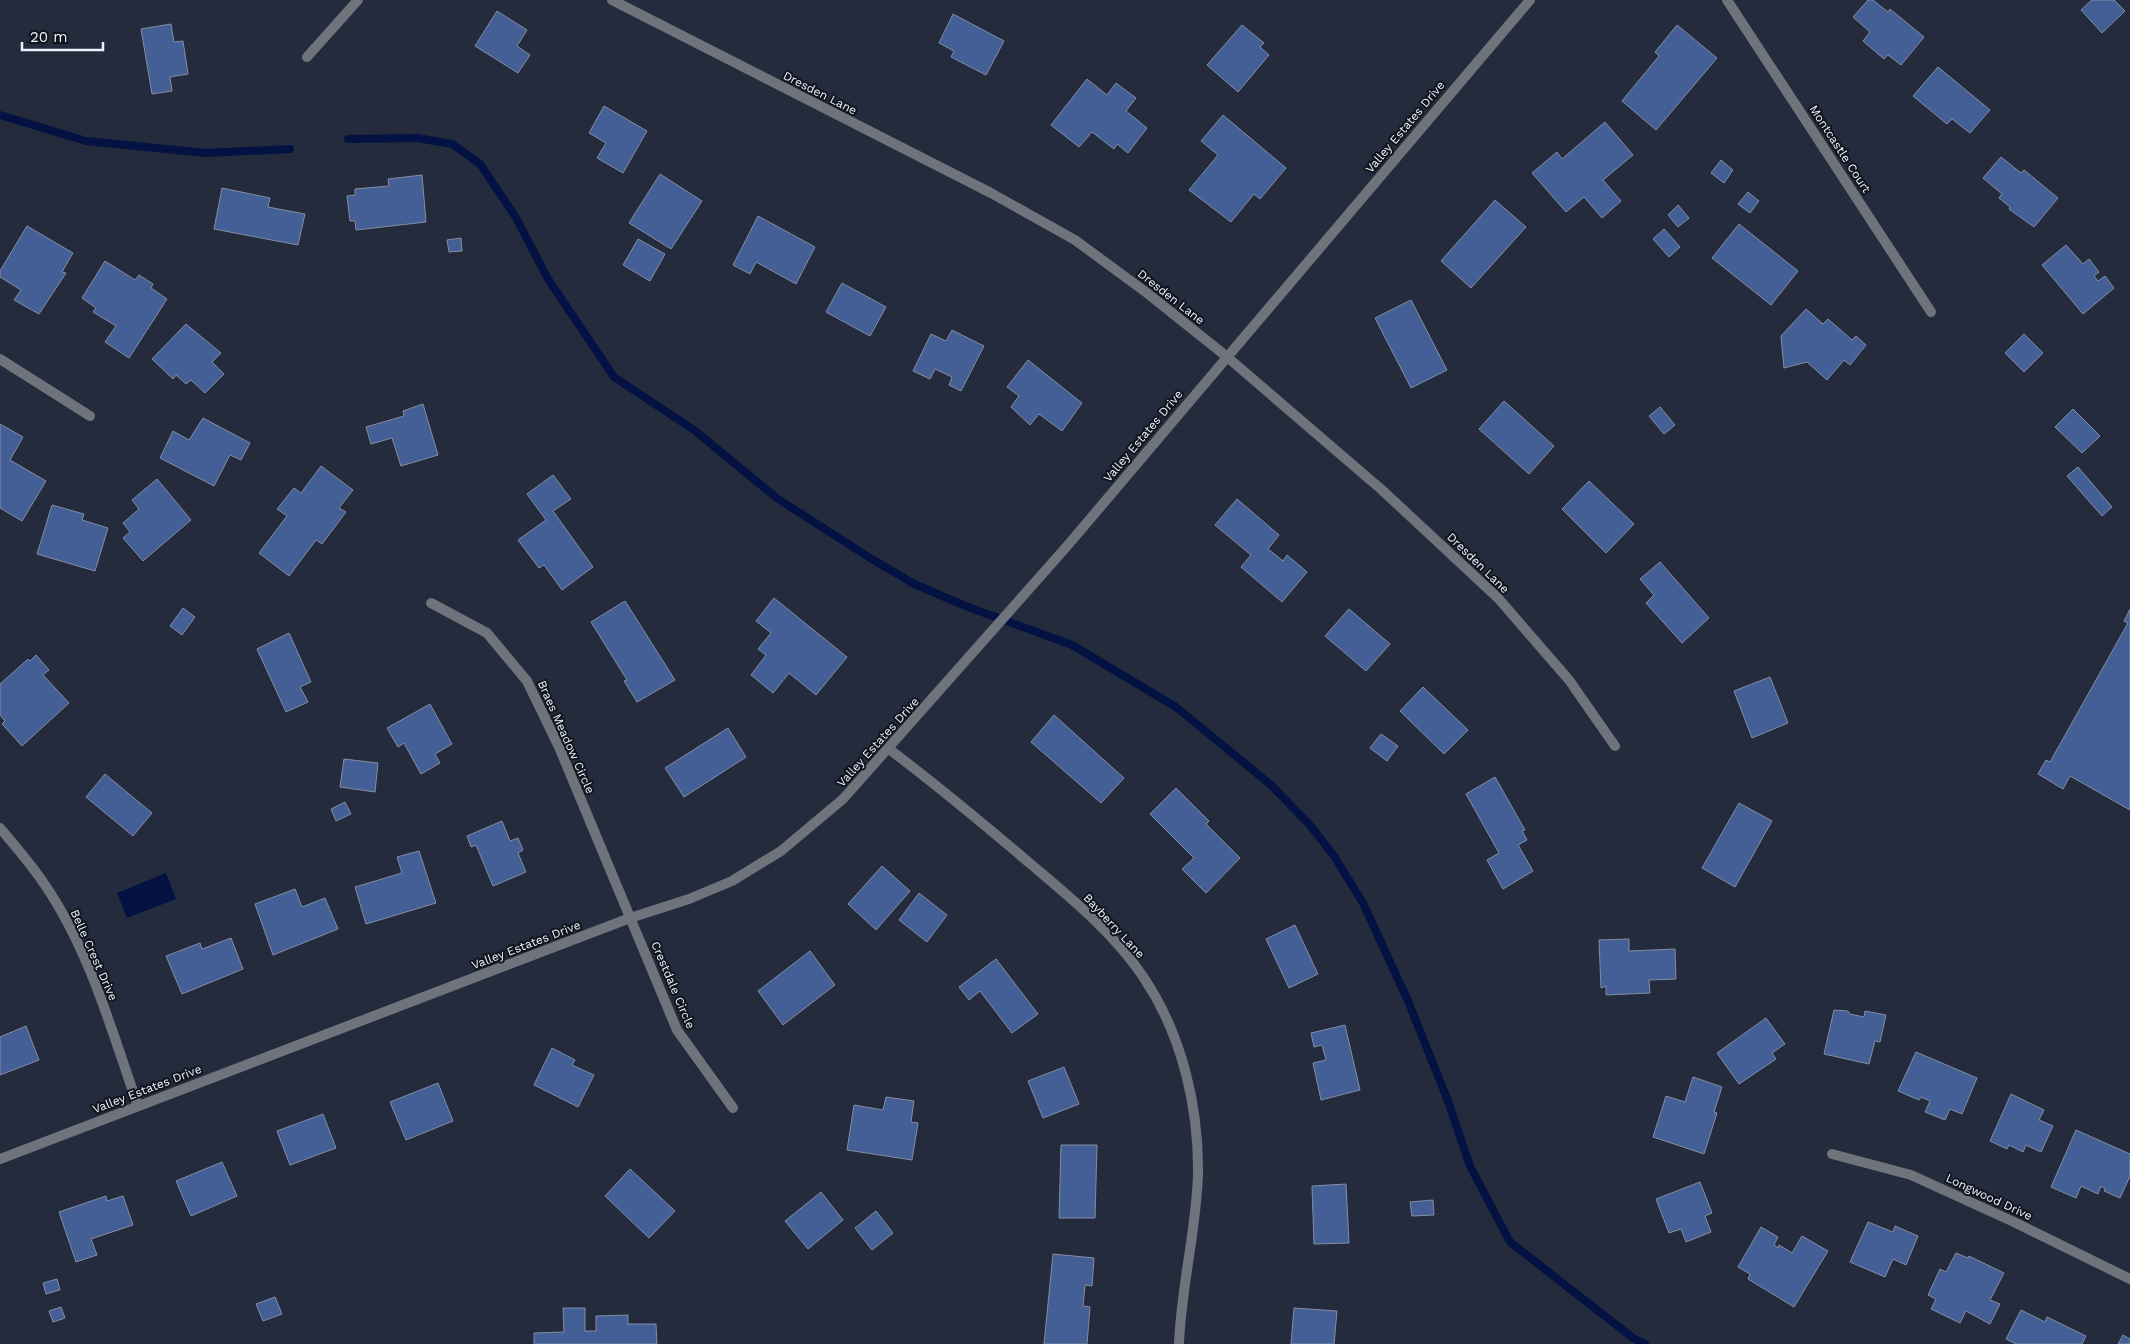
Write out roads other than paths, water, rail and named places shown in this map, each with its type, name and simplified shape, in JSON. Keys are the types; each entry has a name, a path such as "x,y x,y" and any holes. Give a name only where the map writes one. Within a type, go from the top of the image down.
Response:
{"street":[{"path":"307,57 358,0"},
{"name":"Dresden Lane","path":"612,0 991,193 1075,240 1226,356 1382,490 1498,598 1569,680 1615,746"},
{"name":"Valley Estates Drive","path":"0,1159 630,918 689,899 732,881 780,851 843,799 889,749 1068,545 1226,356 1530,0"},
{"name":"Montcastle Court","path":"1727,0 1931,312"},
{"path":"0,359 90,416"},
{"name":"Braes Meadow Circle","path":"432,603 487,633 527,681 559,747 630,918"},
{"name":"Bayberry Lane","path":"889,749 950,795 1067,895 1108,934 1144,977 1166,1018 1182,1060 1194,1110 1198,1175 1178,1344"},
{"name":"Belle Crest Drive","path":"0,828 46,885 61,910 108,1015 138,1106"},
{"name":"Crestdale Circle","path":"630,918 677,1030 733,1108"},
{"name":"Longwood Drive","path":"1832,1154 1911,1175 2014,1222 2130,1279"}],"waterway":[{"path":"0,115 86,141 206,153 290,149"},
{"path":"348,139 417,138 452,144 480,164 515,216 548,279 614,377 694,430 778,499 867,556 914,584 968,607 1072,645 1176,707 1271,785 1309,824 1334,856 1363,903 1408,1001 1448,1101 1470,1166 1510,1242 1633,1338 1645,1344"}]}
